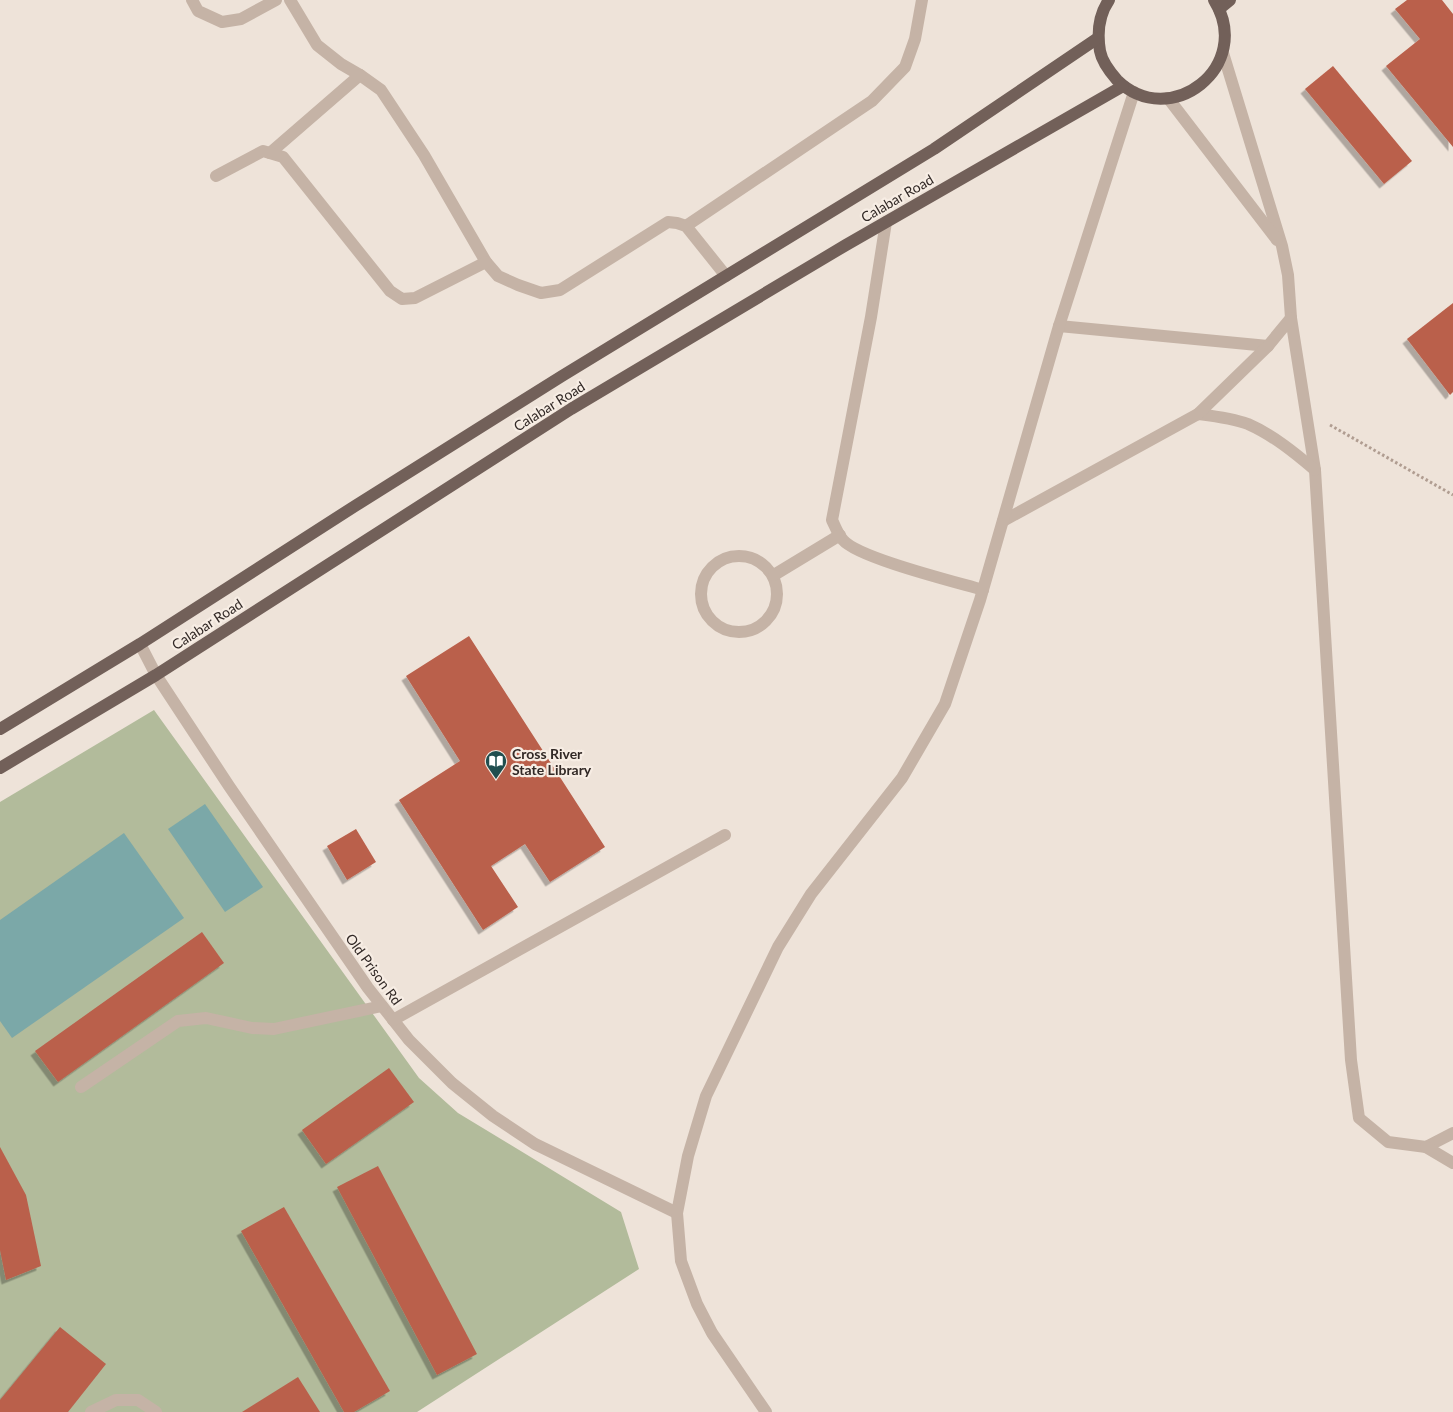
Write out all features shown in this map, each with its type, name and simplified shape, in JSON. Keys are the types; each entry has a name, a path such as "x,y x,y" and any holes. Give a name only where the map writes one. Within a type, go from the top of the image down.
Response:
{"main road":[{"path":"1106,2 1101,15 1098,38 1101,56 1110,73 1129,89 1151,98 1168,98 1187,94 1203,84 1215,70 1223,53 1226,38 1224,23 1217,4 1230,0"},
{"name":"Calabar Road","path":"0,729 140,644 562,376 934,149 1098,38"},
{"name":"Calabar Road","path":"0,768 156,675 571,409 886,222 1129,89"}],"street":[{"path":"192,0 198,11 222,22 241,19 276,0"},
{"path":"290,0 317,44 341,64 381,90 424,156 486,262 498,276 542,293 560,290 668,222 677,222 686,226 726,276"},
{"path":"686,226 872,101 905,67 914,39 922,0"},
{"path":"1223,53 1282,246 1288,275 1291,318 1315,470 1351,1060 1359,1118 1388,1142 1426,1147 1453,1163"},
{"path":"270,153 360,75"},
{"path":"766,1412 712,1333 697,1304 681,1260 677,1214 688,1156 706,1096 778,947 811,894 902,778 945,704 983,590 1129,89"},
{"path":"1168,98 1282,246"},
{"path":"216,176 263,151 283,157 390,291 402,299 414,298 486,262"},
{"path":"886,222 871,317 832,520 843,540 854,548 907,568 983,590"},
{"path":"1003,521 1198,414 1268,346 1291,318"},
{"path":"1059,326 1268,346"},
{"path":"1198,414 1247,424 1293,452 1315,470"},
{"path":"774,575 840,535"},
{"path":"736,555 758,559 774,575 778,597 771,617 753,631 731,632 711,622 700,602 702,580 715,563 736,555"},
{"name":"Old Prison Rd","path":"140,644 156,675 234,794 382,1006 409,1040 452,1083 493,1116 535,1144 677,1214"},
{"path":"393,1020 725,835"},
{"path":"81,1087 178,1021 206,1018 252,1028 274,1029 382,1006"},
{"path":"1426,1147 1453,1134"},
{"path":"91,1412 116,1400 138,1400 156,1412"}],"path":[{"path":"1306,411 1453,494"}],"green space":[{"path":"154,710 419,1078 458,1113 621,1212 639,1269 417,1412 0,1412 0,802"}],"water":[{"path":"205,804 263,887 225,912 168,829"},
{"path":"124,833 184,918 12,1038 0,1021 0,920"}],"building":[{"path":"1407,0 1442,0 1453,14 1453,147 1386,66 1420,39 1395,9"},
{"path":"1333,66 1412,161 1384,184 1305,89"},
{"path":"1453,303 1453,392 1450,395 1407,339"},
{"name":"Cross River State Library","path":"469,636 605,847 550,882 525,844 491,866 518,907 483,930 399,800 460,761 406,676"},
{"path":"356,829 376,862 347,880 327,846"},
{"path":"202,932 224,963 58,1082 35,1051"},
{"path":"389,1068 414,1102 326,1164 302,1130"},
{"path":"0,1147 26,1195 41,1266 6,1280 0,1250"},
{"path":"378,1166 477,1354 437,1375 337,1187"},
{"path":"284,1207 390,1391 354,1412 344,1412 241,1231"},
{"path":"60,1327 106,1364 68,1412 0,1412 0,1400"},
{"path":"298,1377 320,1412 242,1412"}],"place":[{"name":"Cross River State Library","path":"496,780"}]}
